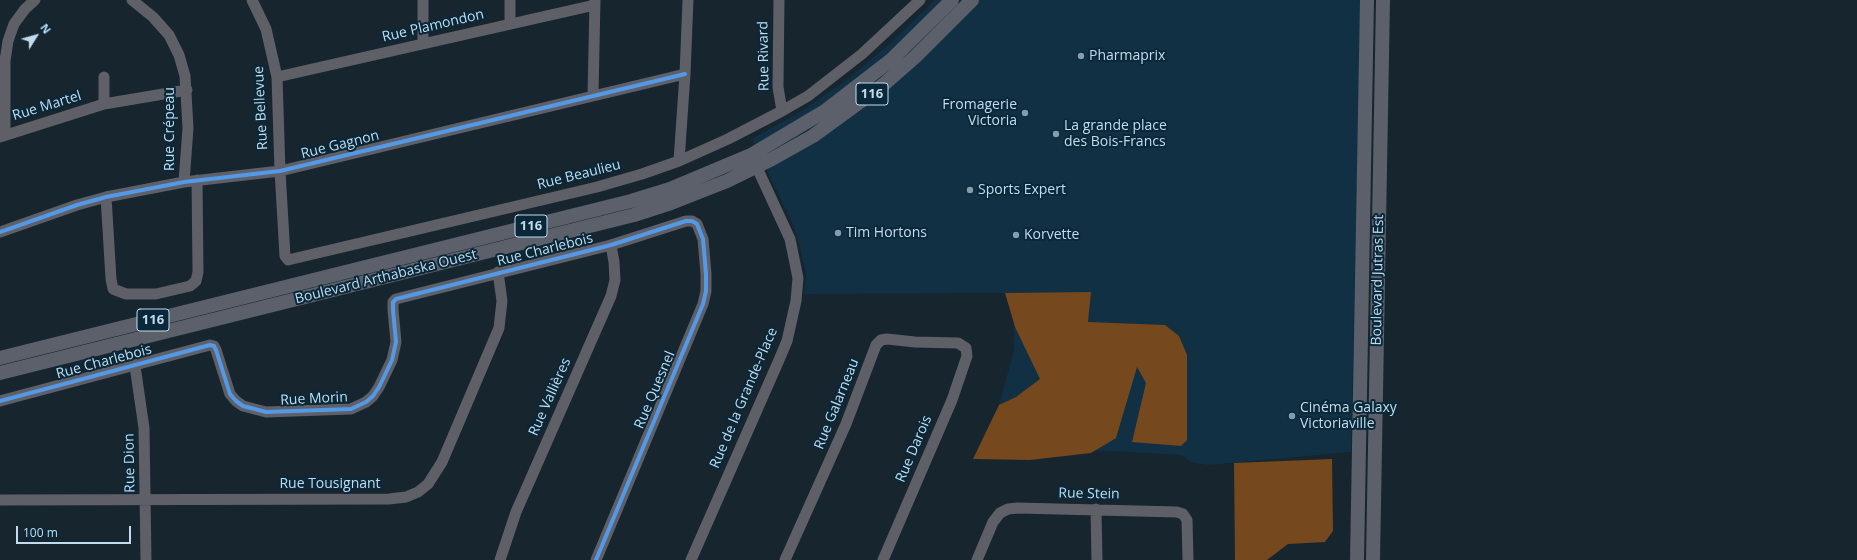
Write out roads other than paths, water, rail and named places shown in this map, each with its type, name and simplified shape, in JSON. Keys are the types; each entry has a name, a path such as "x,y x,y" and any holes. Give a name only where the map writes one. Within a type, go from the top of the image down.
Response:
{"main road":[{"name":"Boulevard Arthabaska Ouest","path":"0,373 634,215 727,181 858,87 891,60 952,0"},
{"name":"Boulevard Arthabaska Ouest","path":"0,358 631,201 754,161 813,136 883,85 915,57 972,0"},
{"name":"Boulevard Jutras Est","path":"1358,560 1367,0"},
{"name":"Boulevard Jutras Est","path":"1373,560 1383,0"}],"street":[{"path":"3,136 5,61 8,41 14,24 25,9 35,0"},
{"name":"Rue Crépeau","path":"132,0 153,17 169,35 185,76 188,128 184,182"},
{"name":"Rue Bellevue","path":"252,0 268,37 278,77 280,171"},
{"path":"423,0 423,44"},
{"path":"510,0 510,23"},
{"path":"679,161 688,0"},
{"name":"Rue Rivard","path":"779,0 778,88 782,111"},
{"name":"Rue Beaulieu","path":"280,171 285,256 288,260 597,187 642,174 679,161 728,139 808,96 862,54 920,0"},
{"path":"593,95 595,2"},
{"name":"Rue Plamondon","path":"278,77 423,44 595,2"},
{"name":"Rue Gagnon","path":"0,232 77,205 106,197 197,180 280,171 685,74"},
{"name":"Rue Martel","path":"104,77 104,104"},
{"name":"Rue Martel","path":"3,136 104,104 187,90"},
{"name":"Rue de la Grande-Place","path":"691,560 782,354 790,331 796,301 798,278 790,239 754,161"},
{"path":"106,197 111,279 114,290 126,294 156,294 190,286 196,281 198,272 197,180"},
{"name":"Rue Charlebois","path":"396,299 498,272 611,245 686,222 692,221 697,224"},
{"name":"Rue Quesnel","path":"596,560 703,304 706,291 706,274 703,239 697,224"},
{"name":"Rue Vallières","path":"500,560 516,512 611,296 615,280 611,245"},
{"name":"Rue Tousignant","path":"0,500 390,499 406,497 418,492 428,484 442,462 499,328 502,301 498,272"},
{"name":"Rue Morin","path":"214,346 230,394 243,406 266,412 342,410 355,408 373,396 392,360 396,342 393,310 393,302 396,299"},
{"name":"Rue Galarneau","path":"784,560 846,424 876,345 881,340 887,339 915,342 958,343 966,348"},
{"name":"Rue Charlebois","path":"0,401 210,345 214,346"},
{"name":"Rue Darois","path":"883,560 952,400 967,356 966,348"},
{"name":"Rue Dion","path":"135,366 144,428 146,560"},
{"name":"Rue Stein","path":"977,560 993,522 1000,513 1008,509 1096,509 1177,512 1183,514 1187,520 1188,560"},
{"path":"1096,509 1097,560"}],"place":[{"name":"Pharmaprix","path":"1081,56"},
{"name":"Fromagerie Victoria","path":"1025,113"},
{"name":"La grande place des Bois-Francs","path":"1056,134"},
{"name":"Sports Expert","path":"970,190"},
{"name":"Tim Hortons","path":"838,233"},
{"name":"Korvette","path":"1016,235"},
{"name":"Cinéma Galaxy Victoriaville","path":"1292,416"}]}
